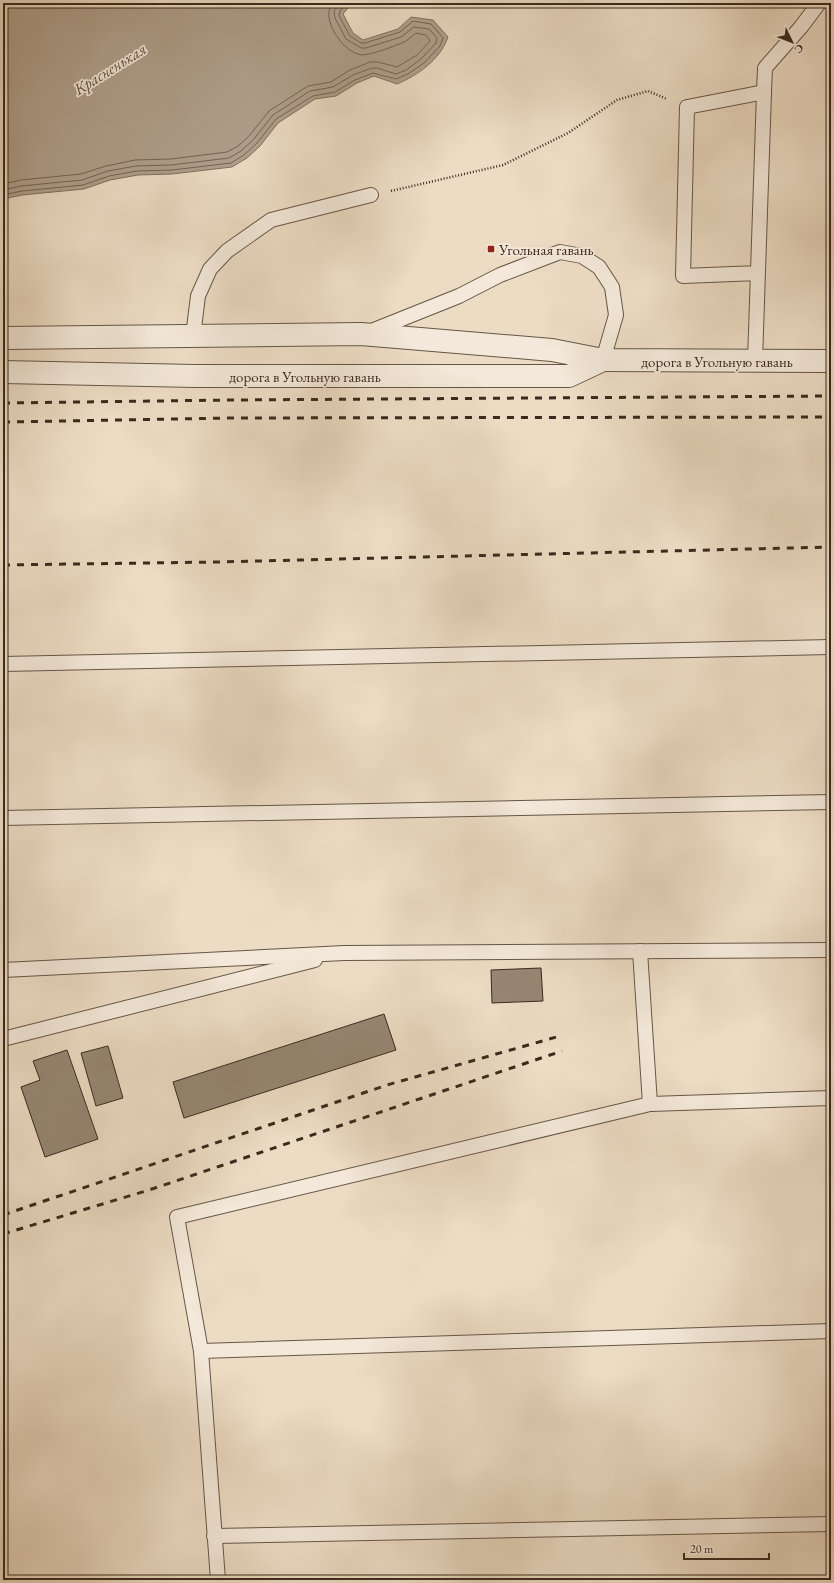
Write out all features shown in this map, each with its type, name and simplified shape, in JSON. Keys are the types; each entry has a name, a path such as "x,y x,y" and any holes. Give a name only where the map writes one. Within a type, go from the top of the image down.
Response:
{"street":[{"name":"дорога в Угольную гавань","path":"3,338 361,334 552,350 603,360 831,361"},
{"name":"дорога в Угольную гавань","path":"3,372 195,376 569,376 603,360"}],"lane":[{"path":"755,361 765,68 801,28 819,3"},
{"path":"758,273 683,276 687,107 764,92"},
{"path":"193,336 198,296 210,269 227,251 271,220 371,195"},
{"path":"361,334 459,296 500,274 560,252 582,256 599,267 612,287 616,315 603,360"},
{"path":"3,664 831,647"},
{"path":"3,818 831,802"},
{"path":"3,970 344,953 831,950"},
{"path":"640,951 650,1104"},
{"path":"3,1039 344,953"},
{"path":"218,1580 201,1351 177,1216 650,1104 831,1098"},
{"path":"201,1351 831,1331"},
{"path":"214,1536 831,1524"}],"path":[{"path":"371,195 503,165 568,133 617,100 648,91"}],"water":[{"name":"Красненькая","path":"3,3 352,3 343,14 353,33 363,40 398,29 411,17 433,20 448,37 440,53 434,60 413,76 397,84 374,76 357,83 336,96 315,99 278,123 260,146 247,158 232,167 172,174 138,175 110,180 84,189 22,195 3,199"}],"building":[{"path":"541,968 543,1001 492,1003 491,970"},
{"path":"384,1014 396,1050 184,1118 173,1082"},
{"path":"108,1046 123,1098 96,1106 81,1053"},
{"path":"67,1050 98,1139 45,1157 21,1087 40,1080 33,1061"}],"railway":[{"path":"3,403 831,396"},
{"path":"3,422 230,418 831,417"},
{"path":"3,565 218,562 831,547"},
{"path":"3,1215 387,1085 560,1036"},
{"path":"3,1234 149,1190 562,1051"}],"place":[{"name":"Угольная гавань","path":"491,249"}]}
